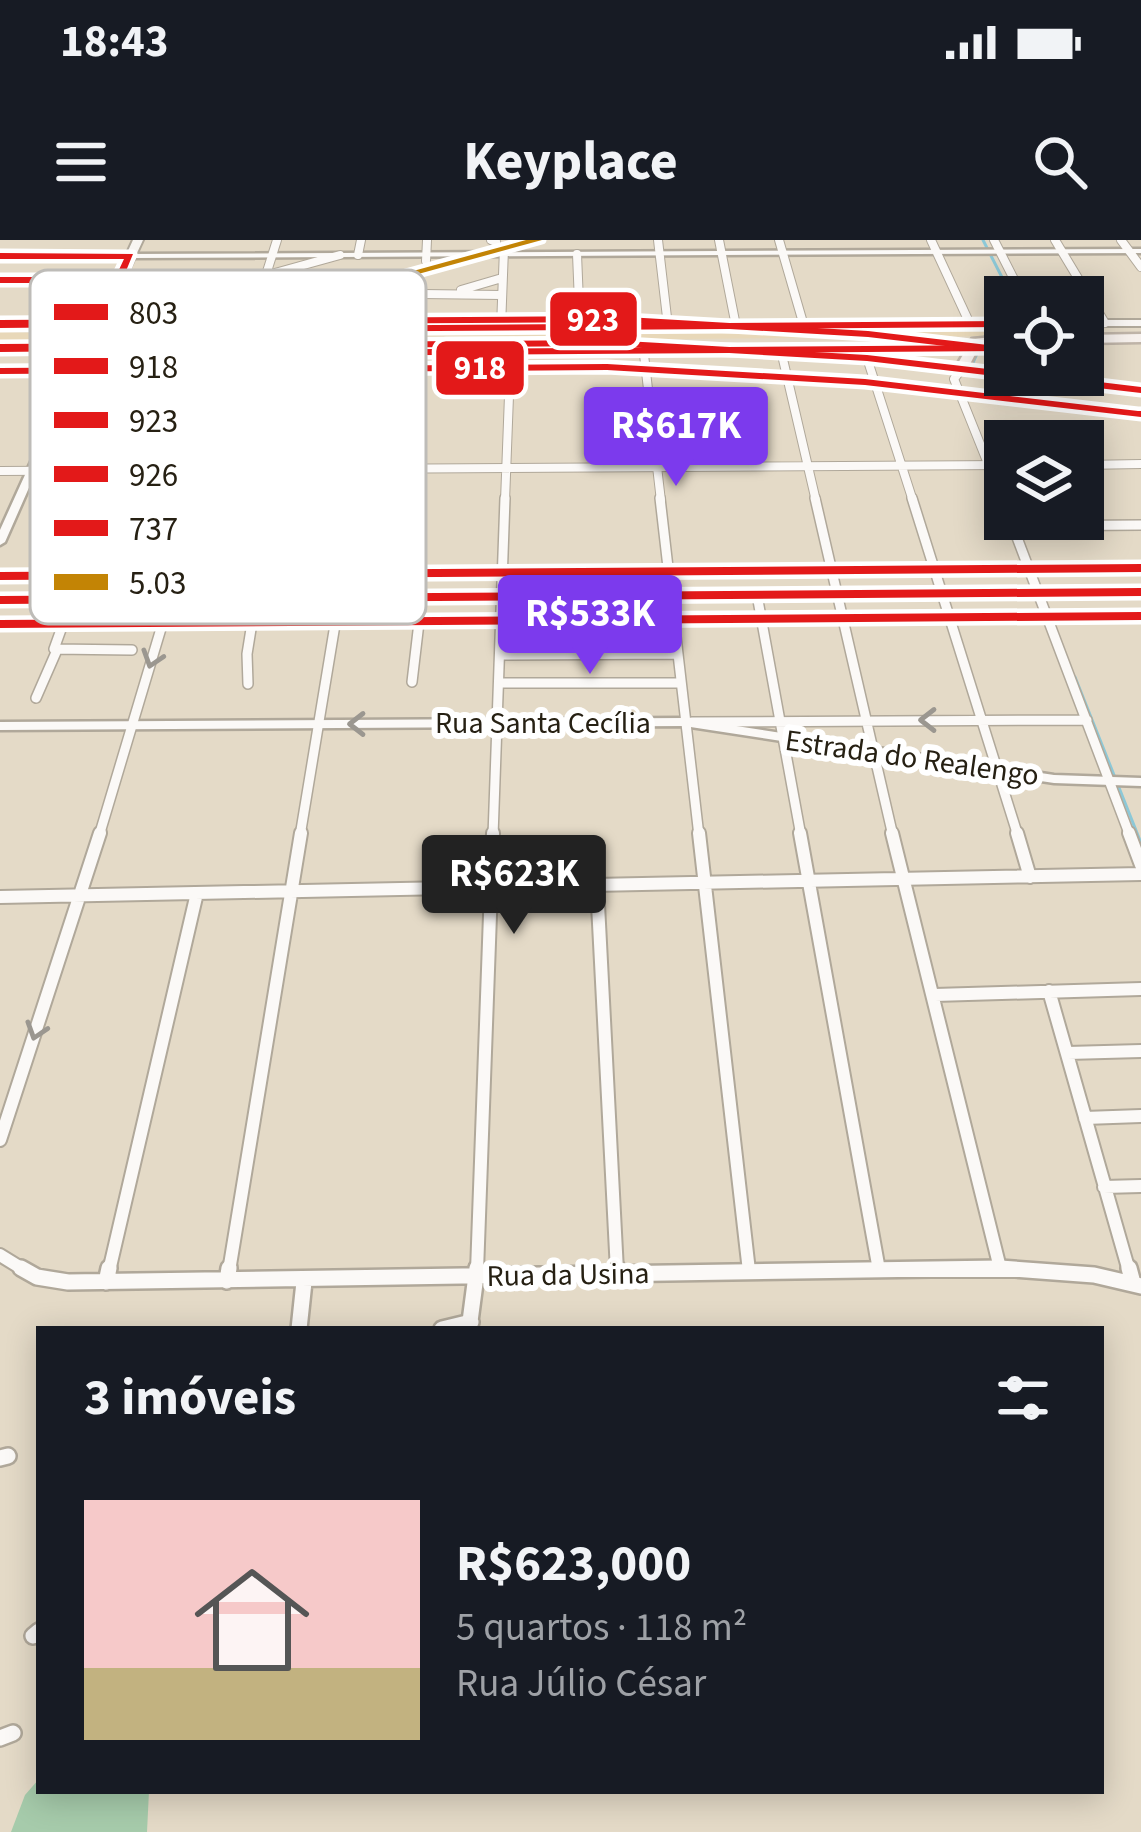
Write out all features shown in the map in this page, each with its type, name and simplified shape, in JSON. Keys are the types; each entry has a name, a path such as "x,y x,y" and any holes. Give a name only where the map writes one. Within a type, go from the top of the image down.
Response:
{"main road":[{"path":"4,256 17,240"},
{"path":"124,270 138,240"},
{"path":"4,256 130,256"},
{"path":"1105,323 1141,322"},
{"path":"426,328 984,324"},
{"path":"0,326 30,325"},
{"path":"1104,339 1141,338"},
{"path":"960,370 976,342 984,341"},
{"path":"426,344 643,346 867,358 1141,390"},
{"path":"426,597 1141,592"},
{"path":"0,600 30,600"}],"street":[{"path":"266,270 277,240"},
{"path":"358,255 361,240"},
{"path":"426,258 427,240"},
{"path":"381,270 537,240"},
{"path":"658,240 668,326"},
{"path":"719,240 736,326"},
{"path":"779,240 805,326"},
{"path":"931,240 970,324"},
{"path":"994,240 1012,276"},
{"path":"1055,240 1105,323"},
{"path":"1121,240 1135,251 1141,267"},
{"path":"500,245 501,327"},
{"path":"424,270 500,245 577,254 1135,251"},
{"path":"449,255 484,254"},
{"path":"577,254 580,327"},
{"path":"292,270 340,255"},
{"path":"130,256 426,258"},
{"path":"449,294 502,278"},
{"path":"426,294 502,296"},
{"path":"470,1326 477,1276 512,343"},
{"path":"643,346 749,1271"},
{"path":"782,355 903,880 1000,1268"},
{"path":"867,358 985,720 1030,877"},
{"path":"960,370 954,379 984,443"},
{"path":"1104,465 1141,464"},
{"path":"426,469 984,466"},
{"path":"0,542 30,479"},
{"path":"1104,525 1141,525"},
{"path":"1020,540 1141,865"},
{"path":"757,595 879,1270"},
{"path":"62,624 53,647 57,650 132,650"},
{"path":"0,1140 163,624"},
{"path":"248,683 254,624"},
{"path":"227,1281 334,624"},
{"path":"412,682 419,624"},
{"path":"36,698 57,650"},
{"path":"562,654 562,683"},
{"path":"502,655 678,654"},
{"path":"613,655 615,683"},
{"path":"501,683 681,682"},
{"name":"Rua Santa Cecília","path":"0,726 1087,720"},
{"name":"Estrada do Realengo","path":"684,722 997,770 1141,782"},
{"path":"0,897 1141,874"},
{"path":"597,885 617,1276"},
{"path":"106,1282 197,893"},
{"path":"935,995 1141,988"},
{"path":"1049,991 1104,1187 1136,1276"},
{"path":"1068,1053 1141,1051"},
{"path":"1085,1118 1141,1116"},
{"path":"1104,1187 1141,1186"},
{"name":"Rua da Usina","path":"0,1255 52,1281 106,1282 1000,1268 1136,1276"},
{"path":"299,1326 304,1282"}],"shaded area":[{"path":"984,329 984,336 426,341 426,335"},
{"path":"0,332 30,333 30,345 0,345"}],"green space":[{"path":"36,1782 36,1794 149,1794 147,1832 11,1832 25,1795"}],"waterway":[{"path":"477,252 522,240"},
{"path":"983,240 1001,276"},
{"path":"413,270 457,258"},
{"path":"972,365 984,338"},
{"path":"1075,677 1141,843"}],"transit line":[{"name":"5.03","path":"425,270 537,240"},
{"name":"926","path":"0,256 130,256 124,270"},
{"name":"737","path":"0,280 30,280"},
{"name":"923","path":"426,320 609,319 868,334 984,348"},
{"name":"923","path":"0,323 30,323"},
{"name":"926","path":"426,328 984,324"},
{"name":"926","path":"0,325 30,325"},
{"name":"803","path":"426,344 608,343 867,358 984,372"},
{"name":"803","path":"0,347 30,347"},
{"name":"737","path":"426,352 984,348"},
{"name":"737","path":"0,349 30,349"},
{"name":"918","path":"426,368 607,367 865,382 1138,414"},
{"name":"918","path":"0,371 30,371"},
{"name":"803","path":"1104,386 1141,390"},
{"name":"923","path":"426,573 1141,568"},
{"name":"923","path":"0,576 30,576"},
{"name":"803","path":"426,597 1141,592"},
{"name":"803","path":"0,600 30,600"},
{"name":"918","path":"426,621 1141,616"},
{"name":"918","path":"0,624 30,624"}]}
